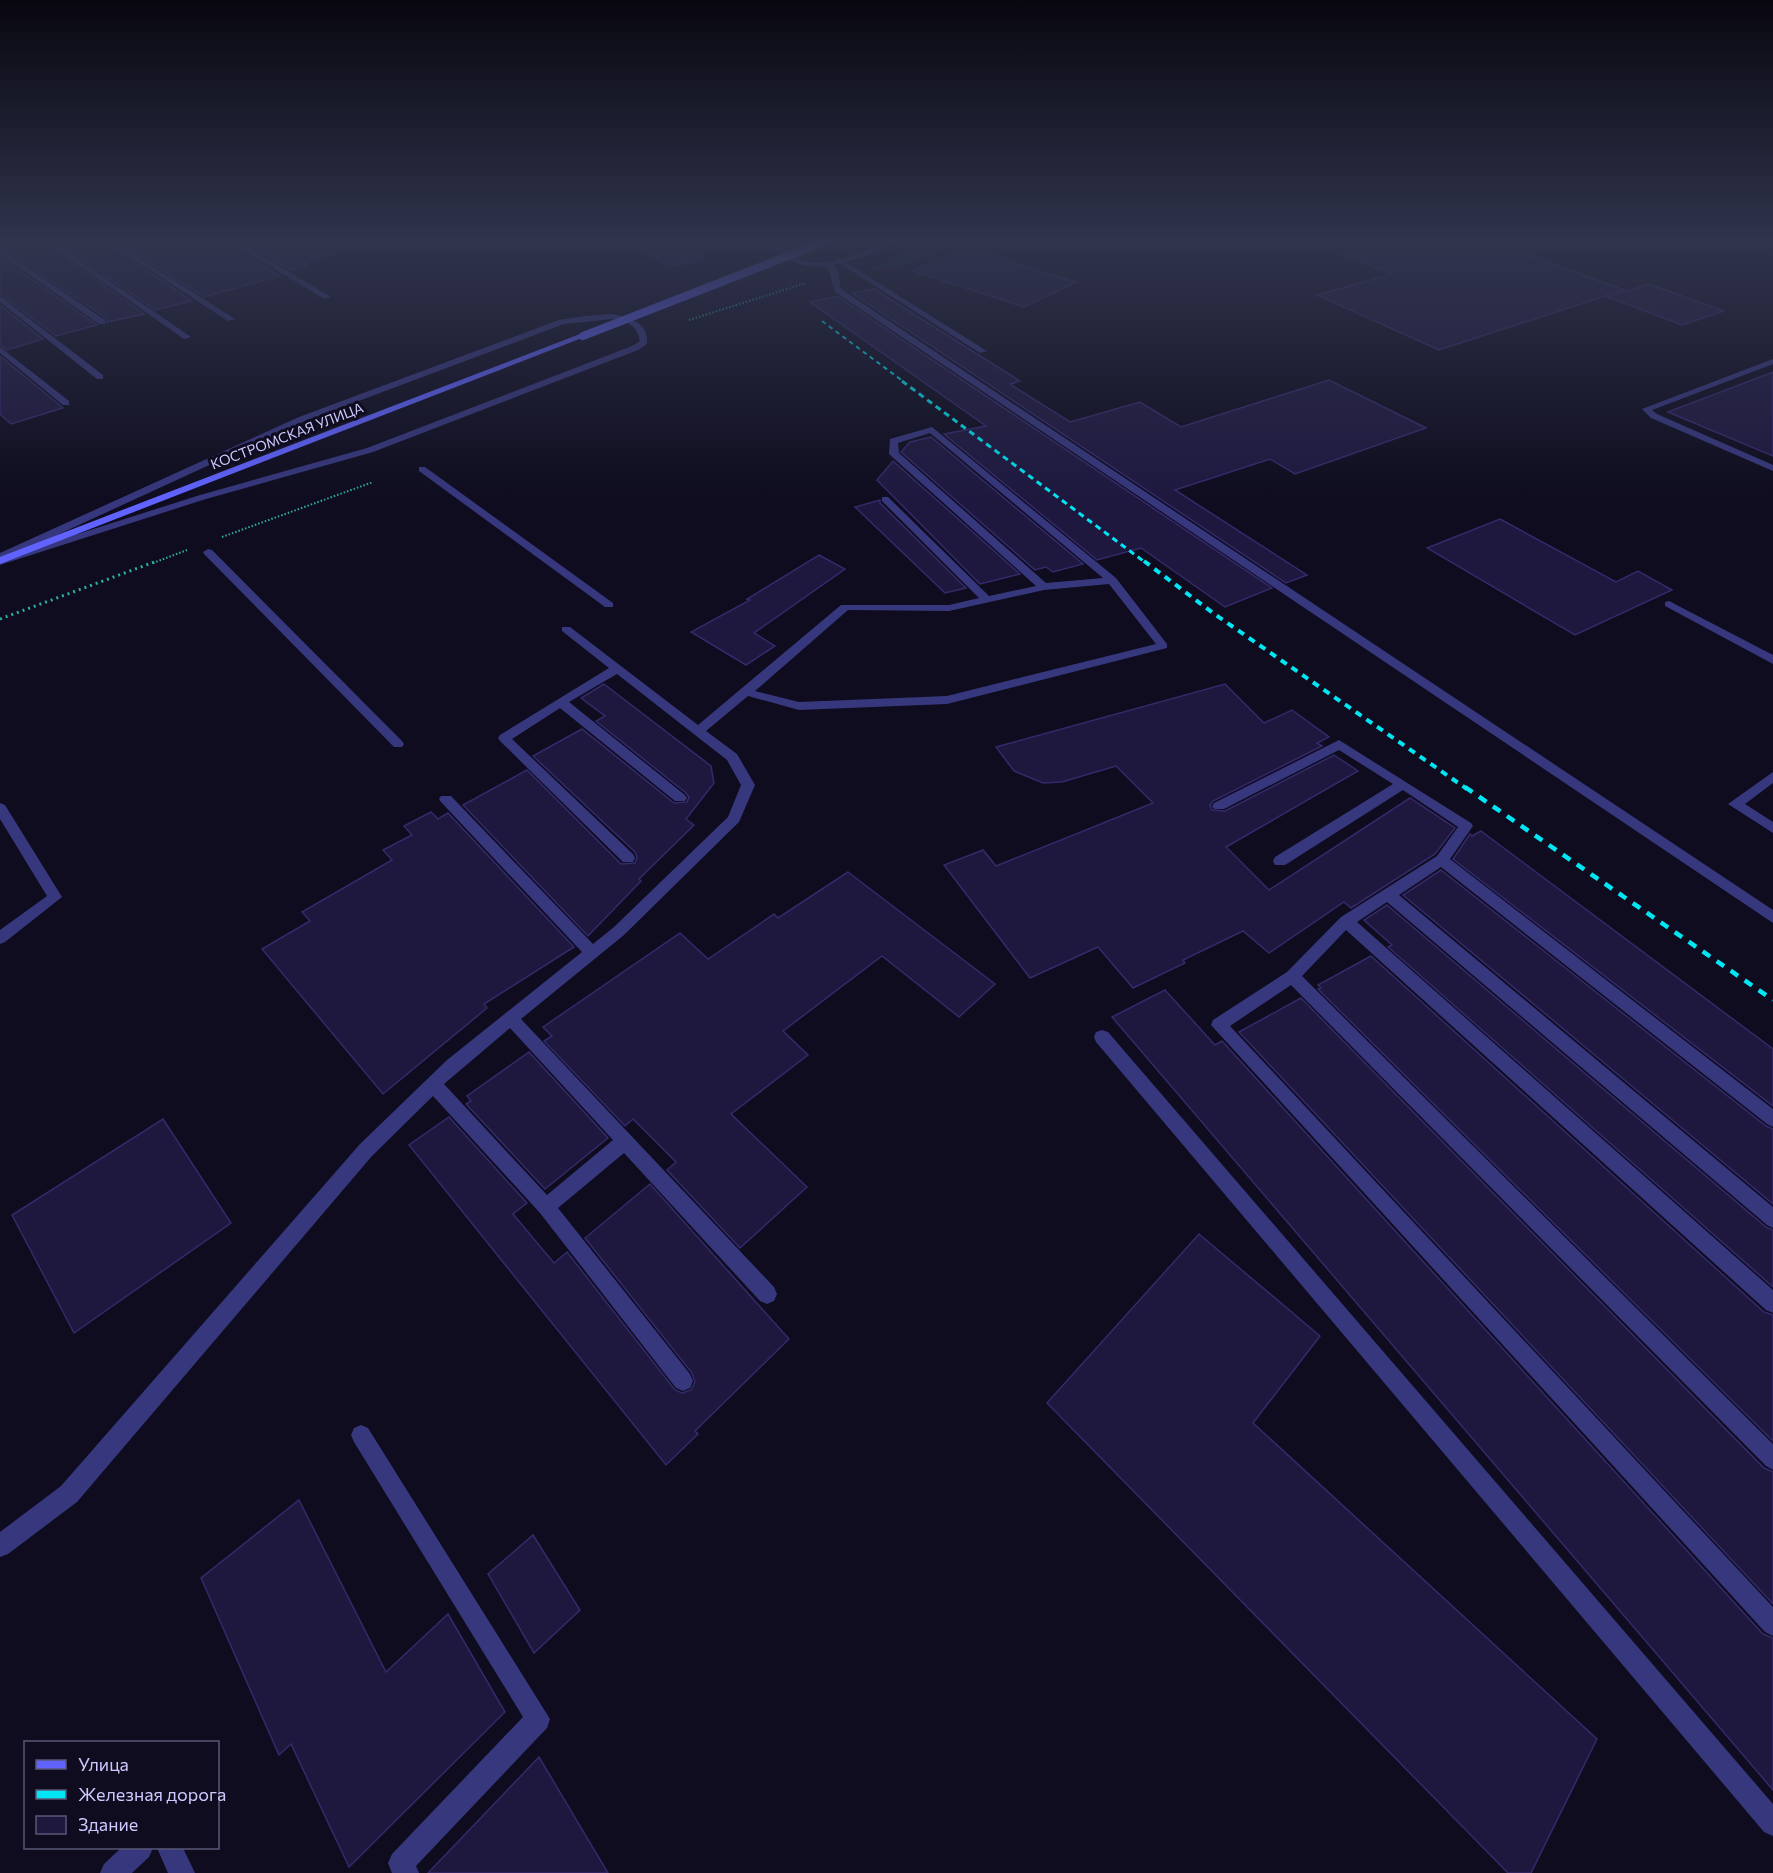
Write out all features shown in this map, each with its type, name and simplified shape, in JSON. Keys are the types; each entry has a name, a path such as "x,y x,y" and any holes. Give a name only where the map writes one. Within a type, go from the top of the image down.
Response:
{"main road":[{"name":"КОСТРОМСКАЯ УЛИЦА","path":"0,562 610,325"}],"street":[{"path":"35,325 100,377"},
{"path":"170,325 187,337"},
{"path":"0,557 302,419 553,325"},
{"path":"0,562 203,497 370,450 635,348 644,342 644,335 636,325"},
{"path":"891,325 1773,917"},
{"path":"940,325 983,351"},
{"path":"0,349 66,404"},
{"path":"1773,361 1646,409 1648,414 1773,468"},
{"path":"1679,427 1692,422"},
{"path":"746,692 799,705 947,700 1163,646 1112,580 932,430 893,441 894,454 1044,587"},
{"path":"422,469 609,605"},
{"path":"885,499 986,599"},
{"path":"208,552 399,744"},
{"path":"698,731 845,607 949,608 1044,587 1112,580"},
{"path":"1669,604 1773,660"},
{"path":"0,1546 69,1494 366,1150 453,1065 619,931 734,819 748,785 732,757 566,629"},
{"path":"616,669 504,738 628,858"},
{"path":"561,702 680,798"},
{"path":"1219,806 1339,744 1466,826 1442,860 1346,921 1292,976 1219,1025 1773,1624"},
{"path":"1773,776 1735,804 1773,828"},
{"path":"1280,861 1403,784"},
{"path":"446,799 592,953"},
{"path":"0,808 55,897 0,938"},
{"path":"1442,860 1773,1119"},
{"path":"1388,894 1773,1219"},
{"path":"1346,921 1773,1303"},
{"path":"1292,976 1773,1459"},
{"path":"511,1019 767,1294"},
{"path":"1102,1037 1773,1823"},
{"path":"434,1085 546,1207 683,1381"},
{"path":"546,1207 624,1141"},
{"path":"361,1435 537,1719 400,1863 406,1873"},
{"path":"113,1873 139,1849"},
{"path":"170,1849 182,1873"}],"building":[{"path":"0,325 26,325 43,339 7,350 0,345"},
{"path":"42,325 95,325 56,336"},
{"path":"843,325 881,325 1272,588 1225,607 1141,548 1097,560 944,434 986,426"},
{"path":"900,325 932,325 1020,381 1010,384 1070,422 1140,402 1181,427 1329,380 1426,428 1295,474 1270,459 1175,490 1307,575 1286,583"},
{"path":"1384,325 1515,325 1439,350"},
{"path":"0,356 63,408 11,424 0,414"},
{"path":"1773,372 1773,456 1668,412"},
{"path":"931,437 1083,564 1053,572 1046,567 1035,570 901,452 910,442"},
{"path":"893,461 1020,574 980,584 877,480"},
{"path":"880,500 880,503 966,588 945,593 855,507"},
{"path":"1500,519 1616,582 1638,571 1672,590 1575,635 1427,548"},
{"path":"819,555 845,569 754,633 775,646 746,665 691,632 750,600 747,599"},
{"path":"604,684 711,766 714,783 686,819 694,825 639,879 641,881 588,936 463,805 527,770 621,864 635,863 637,857 635,852 533,756 582,729 674,803 687,802 689,797 686,793 596,721 605,716 581,698"},
{"path":"1225,684 1264,723 1292,710 1329,737 1317,743 1322,746 1213,801 1210,805 1212,810 1225,811 1334,755 1358,771 1226,847 1269,890 1410,798 1455,828 1435,854 1351,908 1344,902 1269,953 1243,931 1183,960 1185,963 1133,988 1098,947 1030,978 944,865 983,850 996,866 1153,803 1116,766 1062,782 1043,783 1014,771 996,747"},
{"path":"431,812 438,819 448,813 574,947 484,1004 487,1008 383,1094 262,949 310,921 302,912 392,860 383,850 412,835 404,826"},
{"path":"1481,831 1773,1049 1773,1106 1453,859 1470,834 1472,836"},
{"path":"1441,870 1766,1126 1773,1129 1773,1204 1403,895"},
{"path":"848,872 995,984 959,1017 882,956 783,1031 808,1055 731,1114 807,1187 740,1248 667,1170 676,1162 633,1119 625,1126 544,1041 552,1036 543,1027 680,933 708,959 774,914 778,918"},
{"path":"1387,905 1766,1227 1773,1230 1773,1287 1388,947 1392,945 1364,920"},
{"path":"1371,956 1764,1312 1773,1315 1773,1441 1318,989 1321,988 1318,985"},
{"path":"1165,990 1215,1045 1222,1041 1763,1634 1773,1638 1773,1790 1112,1017"},
{"path":"1301,998 1764,1468 1773,1472 1773,1604 1239,1032"},
{"path":"529,1052 608,1138 545,1189 466,1104 471,1101 467,1096"},
{"path":"449,1117 527,1203 513,1214 554,1263 567,1252 675,1390 682,1393 691,1390 695,1382 692,1373 585,1238 650,1184 789,1339 695,1431 698,1434 666,1465 409,1145"},
{"path":"163,1119 231,1223 74,1333 12,1215"},
{"path":"1199,1234 1320,1336 1253,1423 1597,1739 1531,1873 1508,1873 1047,1403"},
{"path":"299,1500 386,1672 448,1614 505,1712 349,1867 291,1744 279,1755 201,1578"},
{"path":"533,1535 580,1610 534,1653 488,1574"},
{"path":"539,1757 608,1873 428,1873"}],"railway":[{"path":"828,325 904,382"},
{"path":"902,381 1146,563"},
{"path":"1144,561 1213,613 1467,789"},
{"path":"1465,787 1773,1000"}]}
